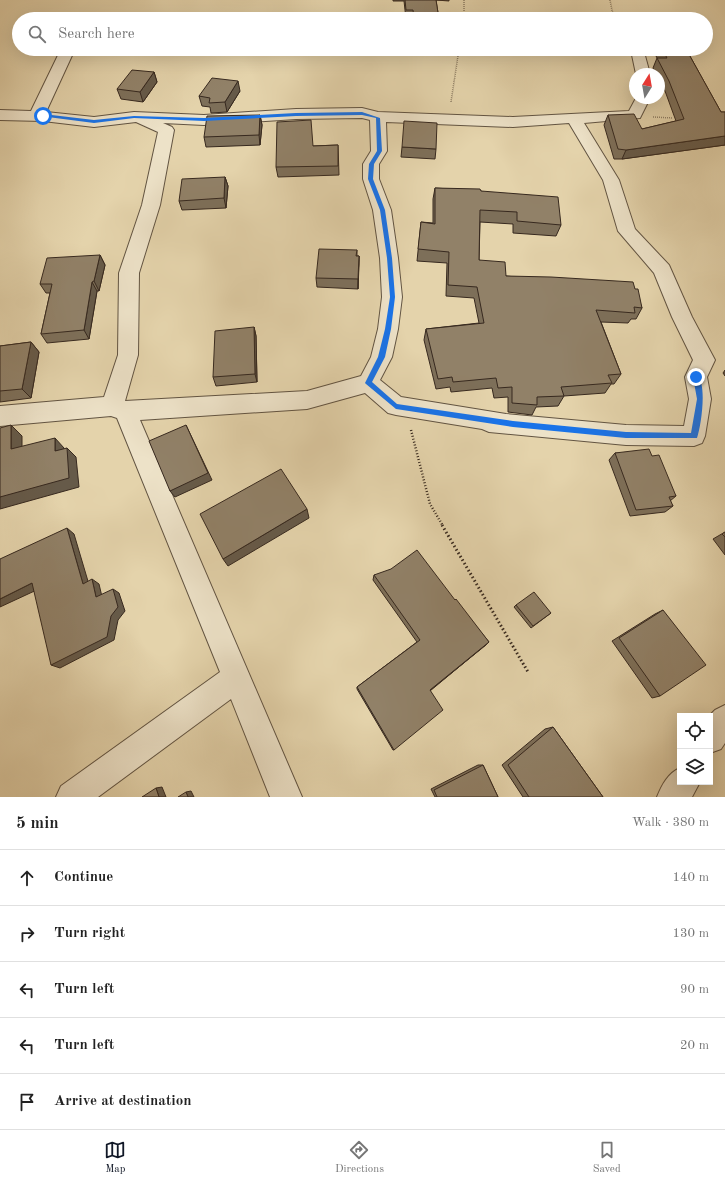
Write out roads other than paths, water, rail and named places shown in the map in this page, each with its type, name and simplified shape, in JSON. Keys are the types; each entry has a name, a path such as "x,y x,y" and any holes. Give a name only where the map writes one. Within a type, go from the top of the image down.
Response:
{"street":[{"path":"36,116 65,56"},
{"path":"638,56 642,68"},
{"path":"0,115 36,116 94,122 134,117 204,120 296,114 362,114 378,118 513,122 635,115 640,104"},
{"path":"134,117 166,130 151,205 129,273 128,355 118,408 236,678 286,797"},
{"path":"0,416 118,408 307,400 368,383 381,357 388,329 392,297 389,258 382,210 371,179 371,164 379,151 378,118"},
{"path":"489,422 626,435 694,436 700,399 696,377 704,360 682,317 662,270 626,231 611,180 574,119"},
{"path":"368,383 396,406 513,424"},
{"path":"72,797 236,678"},
{"path":"713,734 725,720"},
{"path":"673,797 682,785"}]}
